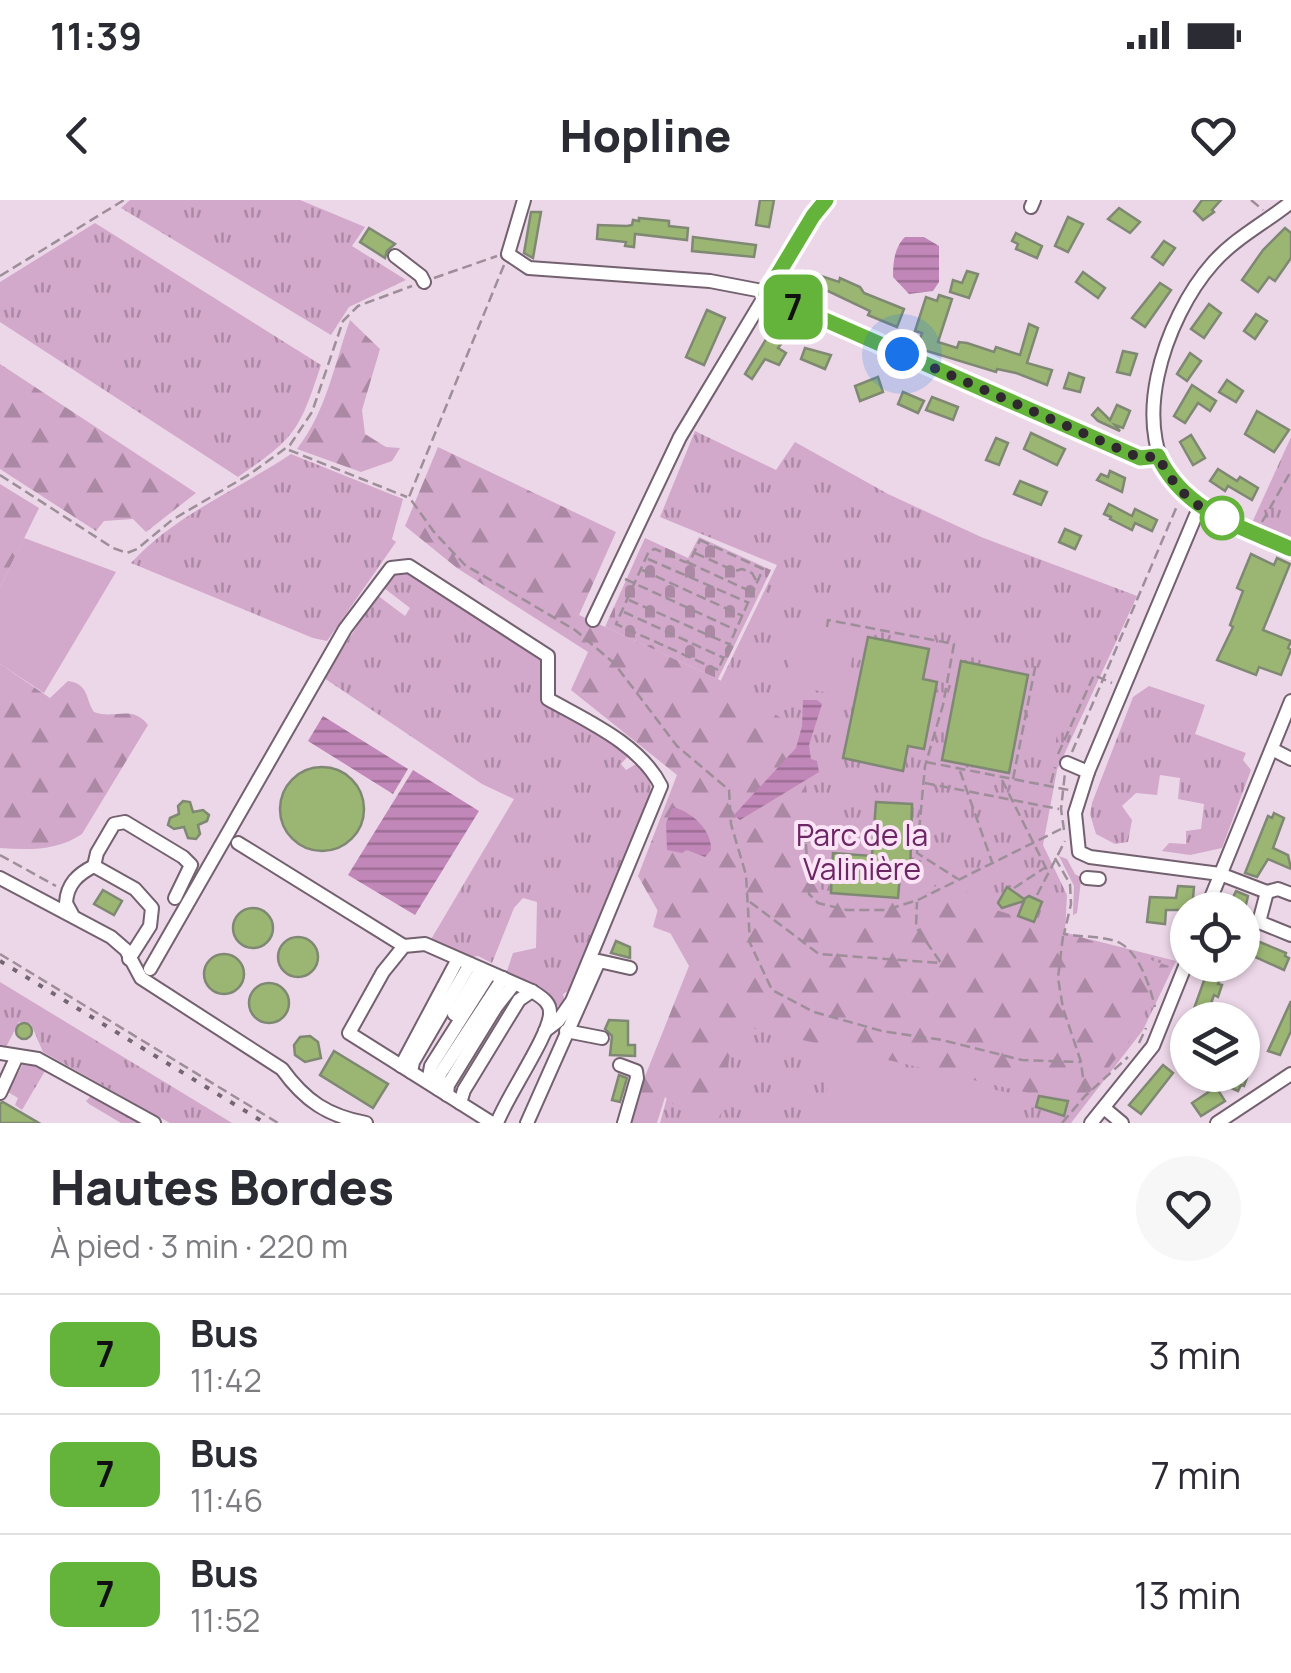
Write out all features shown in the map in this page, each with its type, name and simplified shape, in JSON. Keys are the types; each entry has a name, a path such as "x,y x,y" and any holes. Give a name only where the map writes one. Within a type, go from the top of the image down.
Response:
{"street":[{"path":"524,200 508,254 529,268 710,281 766,294 1140,458 1158,456"},
{"path":"593,620 680,436 826,200"},
{"path":"1291,202 1266,207 1210,266 1176,323 1156,379 1153,426 1158,456 1185,496 1199,508 1291,549"},
{"path":"395,256 424,282"},
{"path":"1199,508 1080,792 1076,821 1079,852 1090,857 1220,874 1267,892 1278,889 1291,894"},
{"path":"150,969 345,629 390,568 409,566 548,656 548,699 619,741 648,766 661,786 572,1001 558,1021 544,1031"},
{"path":"1213,892 1291,701"},
{"path":"1272,748 1291,759"},
{"path":"1067,764 1088,772"},
{"path":"94,866 114,824 126,822 183,856 191,865 175,898"},
{"path":"238,844 404,946 425,944 532,991 547,1002 551,1012 544,1031 497,1118"},
{"path":"73,916 66,904 71,885 80,873 94,866"},
{"path":"94,866 135,889 152,908 150,926 130,960"},
{"path":"0,878 111,937 126,950 141,978 282,1069 298,1091 344,1121 366,1123"},
{"path":"1267,892 1259,922 1291,935"},
{"path":"404,946 382,972 349,1033 460,1103 497,1118 527,1123 599,961 630,968"},
{"path":"424,1080 440,1074 486,971"},
{"path":"424,1080 486,971"},
{"path":"424,1080 486,971"},
{"path":"1091,1123 1153,1046 1179,982"},
{"path":"460,1103 464,1090 520,1000 532,991"},
{"path":"566,1031 602,1038"},
{"path":"0,1053 38,1058 154,1123"},
{"path":"0,1093 17,1056"},
{"path":"620,1066 636,1071 637,1078 624,1123"},
{"path":"1217,1123 1291,1074"},
{"path":"1104,1108 1122,1123"}],"path":[{"path":"0,276 124,200"},
{"path":"1251,200 1266,207"},
{"path":"0,475 113,548 127,552 137,549 172,520 286,448 312,412 342,321 358,306 508,254"},
{"path":"409,497 508,254"},
{"path":"286,448 409,497 465,565 575,630 614,664 677,746 729,790 730,824 746,875 750,942 772,990 814,1012 882,1031 942,1040 1022,1060 1081,1062"},
{"path":"1257,534 1291,471"},
{"path":"1067,764 1185,496"},
{"path":"1175,512 1182,515"},
{"path":"685,562 700,540 764,570 731,645 718,670 616,624 649,551 656,549 685,562 754,592"},
{"path":"694,552 736,571 752,573 758,583"},
{"path":"646,558 749,603"},
{"path":"641,570 744,616"},
{"path":"614,574 737,631"},
{"path":"628,599 731,645"},
{"path":"622,611 724,658"},
{"path":"827,626 828,620 954,644 943,705 926,762 917,853 958,880"},
{"path":"1013,779 1036,663"},
{"path":"1051,786 1058,755 1094,675 1123,687"},
{"path":"926,762 1080,792"},
{"path":"959,768 993,863"},
{"path":"1001,776 1047,870"},
{"path":"924,783 1061,809"},
{"path":"805,829 809,894 818,903 848,910 886,910 918,900 1076,821"},
{"path":"1038,895 1047,870 1066,840"},
{"path":"0,856 56,886"},
{"path":"1055,858 1070,884 1071,904 1058,978 1063,1008 1081,1062 1085,1096"},
{"path":"1014,888 1047,870"},
{"path":"747,900 819,954 941,963 916,927 918,900"},
{"path":"1064,934 1120,943 1142,972 1156,1010"},
{"path":"0,954 278,1123"},
{"path":"1062,1123 1085,1096 1134,1052 1148,1024"}],"green space":[{"path":"130,200 300,200 365,227 352,246 406,280 349,307 331,335 121,208"},
{"path":"95,223 321,365 293,431 238,477 0,322 0,282"},
{"path":"350,320 380,349 362,410 365,434 386,447 400,448 392,461 361,472 297,449 323,403"},
{"path":"0,364 196,493 146,532 133,519 104,521 96,531 0,469"},
{"name":"Parc de la Valinière","path":"695,431 776,470 795,442 888,494 981,537 1137,596 1057,770 1043,845 1067,895 1065,933 1170,959 1170,974 1143,1030 1071,1123 660,1123 708,947 653,927 721,680 777,565 660,517"},
{"path":"1291,437 1291,542 1251,525"},
{"path":"438,447 616,532 579,615 718,679 799,729 819,889 909,906 949,876 981,905 1169,966 1130,1040 1080,1105 734,1024 720,1123 695,1123 665,1097 657,1123 630,1123 689,966 638,876 677,775 571,690 588,652 457,568 405,526"},
{"path":"291,454 403,499 392,539 396,542 327,641 131,563 187,517"},
{"path":"0,484 39,508 0,587"},
{"path":"699,537 771,570 718,679 605,627 645,538 688,558"},
{"path":"24,538 116,572 44,693 0,664 0,587"},
{"path":"405,572 544,657 546,704 620,746 629,755 621,764 626,770 636,764 650,779 651,794 568,991 563,994 565,1002 561,1008 507,971 513,953 536,948 537,902 523,898 514,908 492,963 478,956 464,958 430,941 514,799 482,784 324,678 377,595 405,616 410,608 384,588 393,576"},
{"path":"798,623 857,636 844,696 785,684"},
{"path":"0,664 50,698 68,681 83,688 94,712 136,715 148,725 82,834 63,844 32,849 0,848"},
{"path":"1149,686 1205,705 1195,734 1246,753 1243,760 1251,770 1222,848 1190,855 1162,851 1169,843 1186,844 1186,831 1201,829 1204,804 1178,799 1180,778 1160,775 1157,795 1136,793 1122,806 1132,820 1128,842 1115,844 1096,834 1090,814 1092,803 1133,697"},
{"path":"1033,695 1064,701 1053,755 1022,749"},
{"path":"1059,856 1067,859 1075,874 1087,881 1081,881 1077,913 1073,915 1074,886"},
{"path":"0,982 232,1123 170,1123 43,1052 31,1024 19,1022 6,1047 0,1047"},
{"path":"836,1052 1017,1095 1011,1123 819,1123"},
{"path":"23,1064 45,1071 22,1110 15,1105 18,1098 8,1092"},
{"path":"92,1095 142,1123 121,1123 89,1104 86,1101"}],"shaded area":[{"path":"905,237 924,237 939,246 939,282 933,291 909,294 893,277 896,251"},
{"path":"803,700 822,704 809,745 819,772 740,820 734,815 796,748"},
{"path":"323,716 408,769 393,794 308,741"},
{"path":"413,770 479,811 415,915 348,875"},
{"path":"673,807 687,813 704,829 711,850 705,857 687,850 667,850 666,823"}],"building":[{"path":"760,200 774,200 769,227 756,225"},
{"path":"1202,200 1221,200 1203,220 1194,211"},
{"path":"1119,208 1140,222 1130,233 1108,219"},
{"path":"531,212 541,212 533,258 524,253"},
{"path":"1068,217 1083,224 1068,252 1055,246"},
{"path":"639,218 669,221 669,226 688,228 687,240 635,234 634,247 625,246 626,242 597,239 598,225 627,226"},
{"path":"369,228 395,244 385,258 360,242"},
{"path":"1285,228 1291,233 1291,258 1275,281 1269,277 1258,292 1242,280"},
{"path":"1016,233 1042,246 1037,258 1016,249 1018,244 1012,241"},
{"path":"693,237 756,245 754,257 692,251"},
{"path":"1164,241 1175,248 1163,265 1152,257"},
{"path":"806,271 839,282 840,278 864,293 904,309 897,327 826,290 823,297 800,286"},
{"path":"967,271 978,274 969,298 950,292 953,280 962,283"},
{"path":"1083,272 1105,288 1098,298 1076,282"},
{"path":"1160,283 1171,290 1145,327 1132,318"},
{"path":"939,295 952,299 938,342 957,348 959,342 967,343 994,352 996,347 1020,355 1029,324 1038,328 1027,363 1052,370 1047,385 1016,373 997,369 996,372 917,348 922,333 915,331 926,297 937,301"},
{"path":"1209,304 1221,313 1204,338 1191,329"},
{"path":"707,310 725,318 704,365 686,357"},
{"path":"1256,314 1267,321 1255,339 1244,331"},
{"path":"768,336 781,344 778,348 786,353 779,365 765,359 752,379 745,374"},
{"path":"805,348 831,355 825,369 801,359"},
{"path":"1123,351 1137,354 1130,375 1117,372"},
{"path":"1190,353 1201,361 1187,381 1177,374"},
{"path":"1069,373 1084,378 1080,392 1064,388"},
{"path":"878,377 883,392 860,401 855,386"},
{"path":"1227,380 1243,391 1236,402 1219,392"},
{"path":"1192,385 1216,401 1210,411 1198,403 1185,423 1174,416"},
{"path":"903,392 924,401 918,413 898,404"},
{"path":"932,397 958,407 953,420 926,410"},
{"path":"1117,405 1130,411 1123,428 1115,425 1120,431 1092,415 1098,408 1110,420"},
{"path":"1257,411 1289,430 1274,452 1245,434"},
{"path":"1031,433 1065,449 1057,465 1024,449"},
{"path":"1191,435 1205,458 1193,465 1180,442"},
{"path":"996,438 1008,443 999,465 986,460"},
{"path":"1218,469 1258,488 1252,500 1210,481"},
{"path":"1110,471 1125,478 1122,492 1097,480 1101,474 1108,477"},
{"path":"1020,481 1047,492 1041,505 1014,494"},
{"path":"1109,504 1132,516 1135,509 1157,520 1152,531 1135,523 1132,530 1110,519 1104,514"},
{"path":"1065,529 1081,536 1075,549 1059,542"},
{"path":"1251,554 1274,565 1277,558 1290,564 1263,630 1291,641 1281,675 1259,667 1256,675 1217,660 1233,627 1230,625 1243,591 1237,588"},
{"path":"868,637 929,649 923,679 937,682 924,749 908,746 903,771 843,758"},
{"path":"961,661 1028,675 1009,773 942,760"},
{"path":"322,767 338,770 352,779 361,793 361,825 352,839 338,848 322,851 306,848 292,839 283,825 280,809 283,793 292,779 306,770"},
{"path":"183,801 190,802 193,812 203,810 209,815 207,821 198,825 200,834 196,839 188,838 184,827 174,829 168,825 170,818 179,814 178,806"},
{"path":"876,802 912,804 910,876 900,875 898,898 831,893 833,853 872,856"},
{"path":"1274,813 1284,818 1273,848 1288,855 1291,869 1268,859 1257,877 1245,873 1268,816 1272,818"},
{"path":"1178,886 1194,887 1194,892 1177,892"},
{"path":"1007,887 1024,899 1029,896 1042,902 1034,922 1018,916 1024,901 1002,908 998,903"},
{"path":"103,890 122,901 114,915 94,904"},
{"path":"1150,897 1170,898 1165,924 1147,922"},
{"path":"253,908 267,914 273,928 267,942 253,948 239,942 233,928 239,914"},
{"path":"298,937 312,943 318,957 312,971 298,977 284,971 278,957 284,943"},
{"path":"616,941 630,947 630,958 611,953"},
{"path":"1260,942 1286,953 1289,958 1284,970 1260,959"},
{"path":"224,954 238,960 244,974 238,988 224,994 210,988 204,974 210,960"},
{"path":"1203,982 1222,985 1211,1002 1196,1002"},
{"path":"269,983 283,989 289,1003 283,1017 269,1023 255,1017 249,1003 255,989"},
{"path":"1291,1001 1291,1031 1280,1055 1268,1051"},
{"path":"609,1020 628,1021 628,1045 635,1045 635,1056 610,1055 612,1036 605,1029"},
{"path":"24,1023 32,1031 24,1039 16,1031"},
{"path":"310,1036 318,1042 321,1058 305,1062 295,1055 294,1045 300,1037"},
{"path":"334,1051 388,1084 373,1108 320,1075"},
{"path":"1163,1065 1170,1071 1170,1077 1141,1114 1129,1105"},
{"path":"619,1075 627,1078 620,1102 612,1100"},
{"path":"1208,1092 1219,1092 1225,1101 1201,1116 1192,1103"},
{"path":"1039,1096 1068,1101 1064,1116 1036,1107"},
{"path":"3,1102 39,1123 0,1123"}],"railway":[{"path":"0,961 265,1123"}],"bus line":[{"name":"7","path":"826,200 766,294 1140,458 1158,456 1174,484 1199,508 1291,549"}],"route":[{"path":"902,354 1140,458 1158,456 1185,496 1199,508 1222,518"}]}
